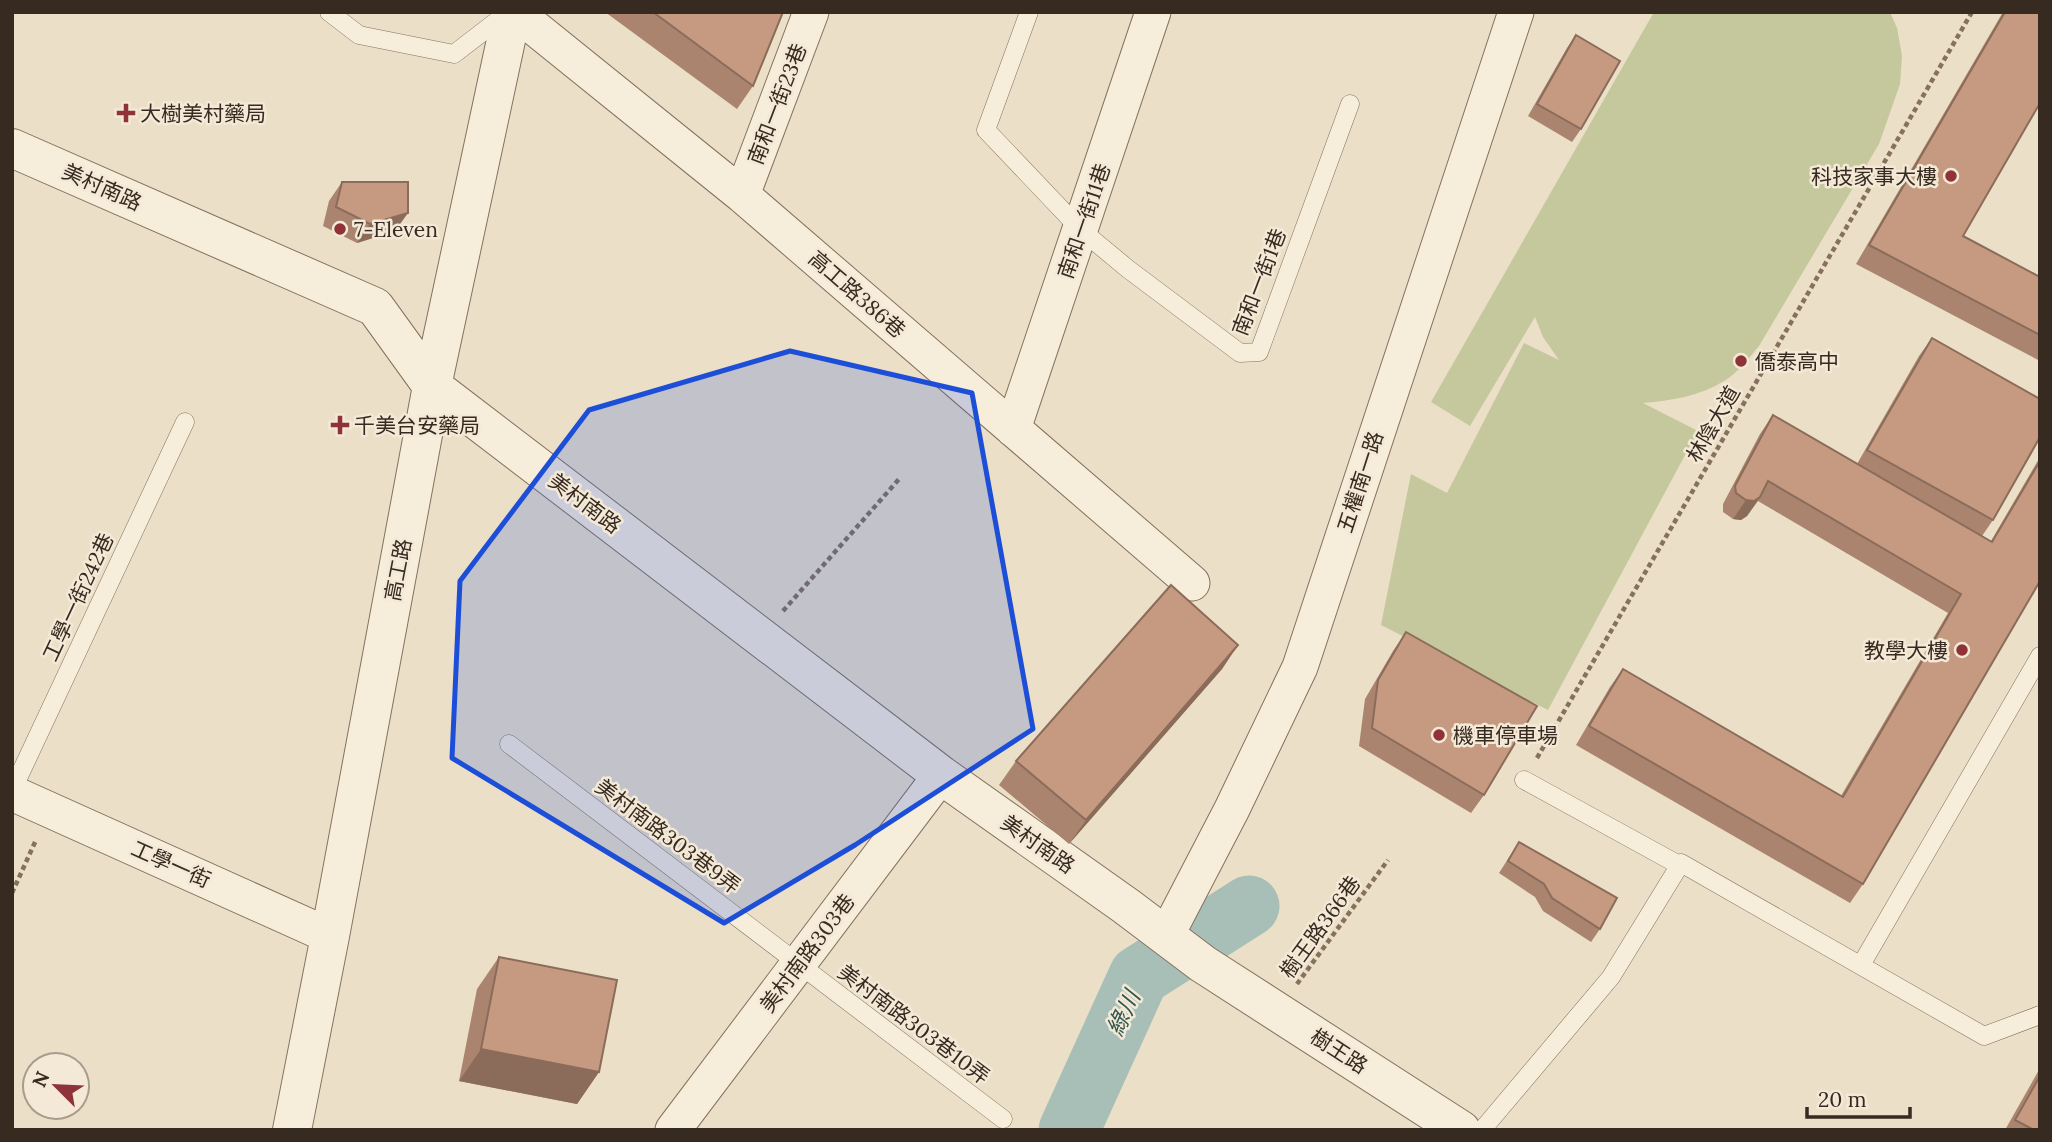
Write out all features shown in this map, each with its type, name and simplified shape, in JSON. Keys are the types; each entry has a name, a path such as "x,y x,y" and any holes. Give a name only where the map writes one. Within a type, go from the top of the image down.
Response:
{"street":[{"name":"高工路386巷","path":"512,12 742,195 1192,583"},
{"name":"高工路","path":"292,1130 432,386 512,12"},
{"name":"南和一街23巷","path":"742,195 811,12"},
{"name":"南和一街11巷","path":"1013,429 1153,12"},
{"name":"五權南一路","path":"1166,936 1300,667 1514,13"},
{"name":"美村南路","path":"12,148 375,307 432,386 941,775 1166,936"},
{"name":"美村南路303巷","path":"673,1130 941,775"},
{"name":"工學一街","path":"12,792 330,936"},
{"name":"樹王路","path":"1166,936 1217,973 1461,1130"}],"lane":[{"path":"329,12 359,36 454,54 512,12"},
{"path":"1029,12 986,130 1081,230"},
{"name":"南和一街1巷","path":"1081,230 1128,270 1240,352 1259,352 1350,104"},
{"name":"工學一街242巷","path":"12,792 185,422"},
{"path":"1861,965 2040,656"},
{"name":"美村南路303巷9弄","path":"509,744 799,964"},
{"path":"1524,780 1679,865 1681,863 1984,1035 2040,1016"},
{"path":"1482,1130 1611,976 1679,865"},
{"name":"美村南路303巷10弄","path":"799,964 1003,1119"}],"path":[{"name":"林陰大道","path":"1524,780 1972,12"},
{"path":"760,637 900,478"},
{"path":"12,894 50,810"},
{"name":"樹王路366巷","path":"1277,1012 1388,860"}],"highlighted area":[{"path":"790,351 972,393 1033,729 855,845 724,923 452,758 460,581 589,410"}],"green space":[{"path":"1654,12 1890,12 1897,28 1902,56 1900,84 1879,144 1759,346 1734,374 1715,386 1685,397 1643,403 1698,431 1548,710 1381,625 1411,474 1447,493 1524,343 1559,360 1543,337 1535,317 1470,426 1431,402"}],"building":[{"path":"653,12 783,12 753,86"},
{"name":"科技家事大樓","path":"2005,12 2040,12 2040,103 1963,236 2040,277 2040,335 1869,245"},
{"path":"1576,35 1620,61 1581,129 1537,104"},
{"path":"342,182 408,182 408,213 370,224 336,207"},
{"path":"1932,338 2040,399 2040,437 1993,520 1867,450"},
{"name":"教學大樓","path":"1773,415 1992,542 2040,461 2040,581 1863,884 1589,726 1623,669 1843,797 1961,594 1768,481 1760,497 1754,501 1746,500 1736,493 1735,486"},
{"path":"1171,585 1238,645 1086,820 1016,761"},
{"name":"機車停車場","path":"1406,632 1537,706 1484,795 1372,728 1378,680"},
{"path":"1519,842 1617,898 1600,929 1552,898 1544,884 1508,861"},
{"path":"499,957 617,980 599,1072 481,1049"},
{"path":"2040,1076 2040,1130 2034,1130 2015,1120"}],"waterway":[{"name":"綠川","path":"1069,1130 1139,976 1249,906"}],"place":[{"name":"大樹美村藥局","path":"126,113"},
{"name":"科技家事大樓","path":"1951,176"},
{"name":"7-Eleven","path":"340,229"},
{"name":"僑泰高中","path":"1741,361"},
{"name":"千美台安藥局","path":"340,425"},
{"name":"教學大樓","path":"1962,650"},
{"name":"機車停車場","path":"1439,735"}]}
